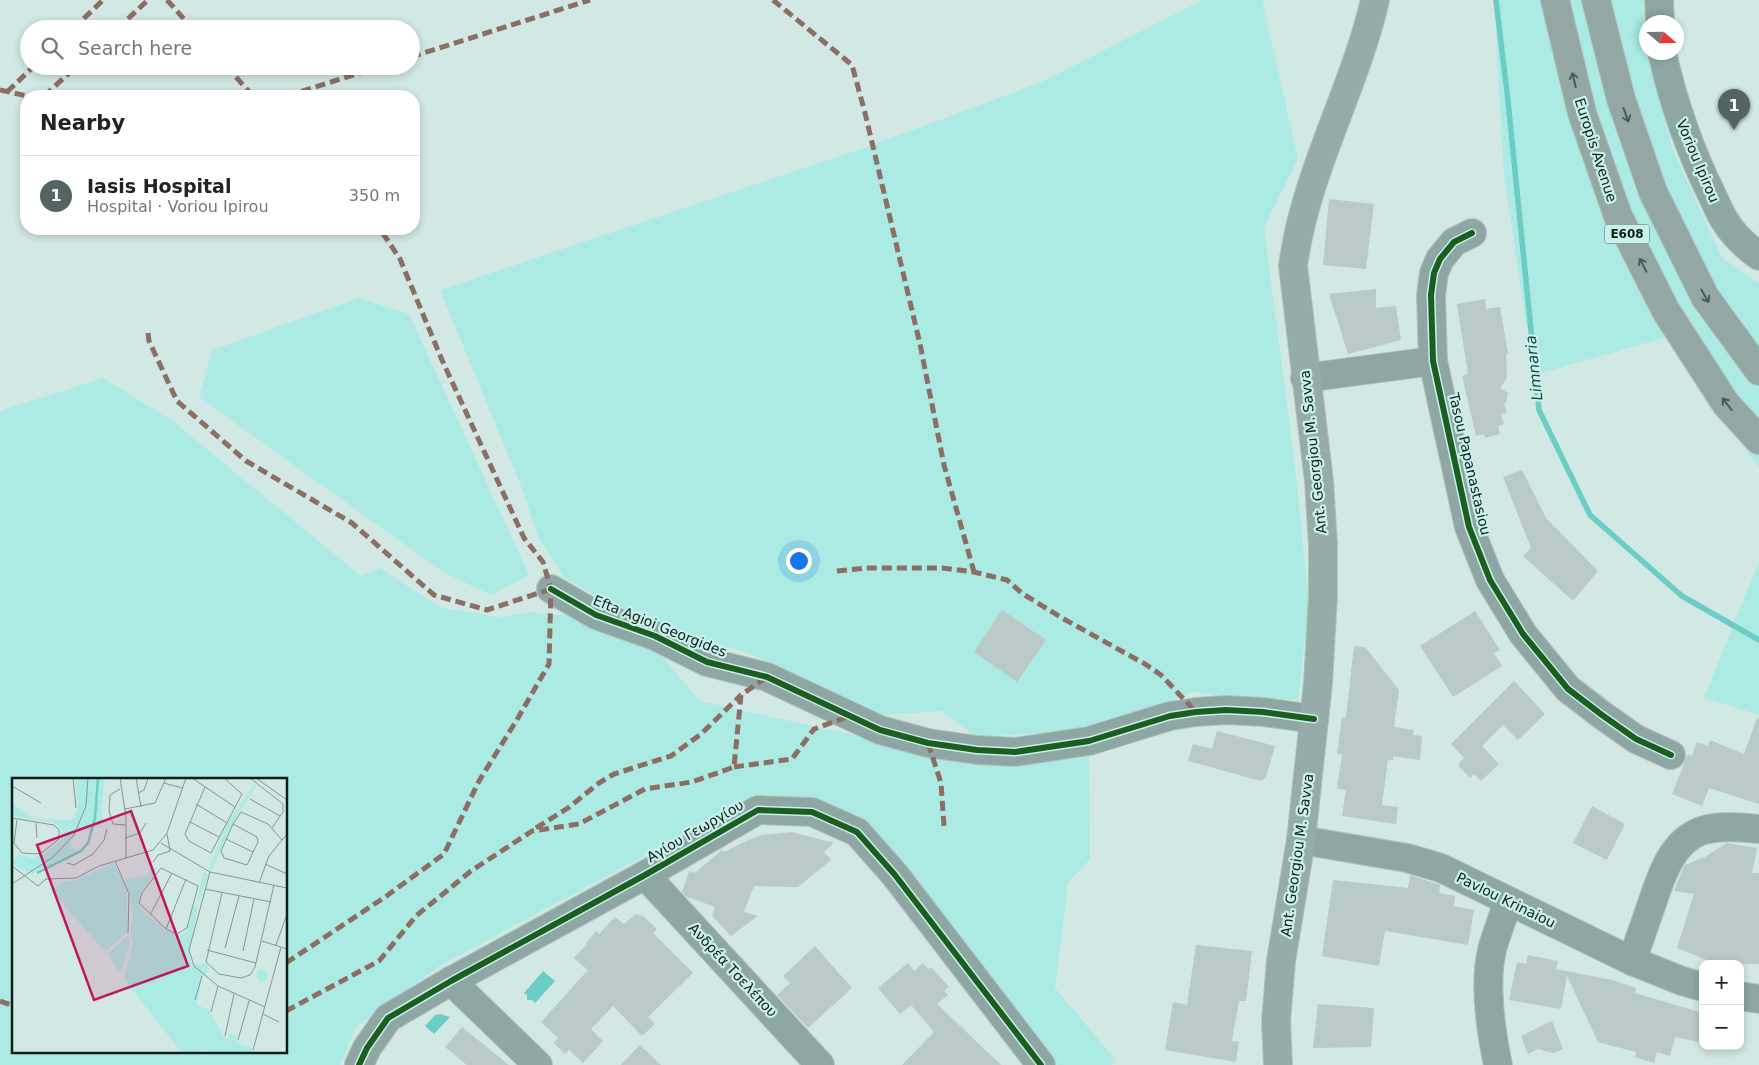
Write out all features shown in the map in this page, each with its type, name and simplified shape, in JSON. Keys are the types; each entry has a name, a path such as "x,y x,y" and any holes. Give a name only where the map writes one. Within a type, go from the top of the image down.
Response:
{"highway":[{"name":"Europis Avenue","path":"1555,0 1582,113 1618,216 1666,311 1726,404 1759,440"},
{"name":"E608","path":"1596,0 1621,98 1653,192 1705,297 1759,371"}],"main road":[{"name":"Ant. Georgiou M. Savva","path":"1278,1065 1276,1021 1281,962 1302,840 1314,719 1323,595 1323,545 1319,481 1305,378 1293,266 1296,243 1318,168 1357,63 1375,0"}],"street":[{"path":"1659,0 1660,15"},
{"name":"Voriou Ipirou","path":"1664,60 1668,82 1678,113 1704,178 1727,224 1744,245 1759,256"},
{"name":"Tasou Papanastasiou","path":"1472,233 1454,242 1440,259 1434,273 1431,295 1434,361 1470,527 1490,580 1523,634 1568,689 1636,739 1671,755"},
{"path":"1305,378 1434,361"},
{"name":"Efta Agioi Georgides","path":"551,589 596,615 655,636 707,662 767,677 880,730 928,743 977,750 1015,752 1089,741 1170,716 1226,710 1263,712 1314,719"},
{"name":"Αγίου Γεωργίου","path":"359,1065 367,1048 388,1018 758,810 812,812 857,832 895,875 1041,1065"},
{"path":"1632,961 1663,870 1685,841 1700,832 1717,828 1759,828"},
{"name":"Pavlou Krinaiou","path":"1302,840 1407,858 1441,868 1632,961 1699,986"},
{"name":"Ανδρέα Τσελέπου","path":"645,875 820,1065"},
{"path":"1498,1065 1492,1038 1489,1007 1490,978 1492,951 1508,902"},
{"path":"452,981 538,1065"},
{"path":"1744,997 1759,999"}],"shaded area":[{"path":"1203,0 1262,0 1298,159 1264,227 1296,475 1309,603 1298,700 1238,698 1193,692 1146,711 1063,732 976,737 942,711 883,715 751,654 626,614 564,577 538,537 523,491 440,290 861,149 1037,84"},
{"path":"1494,0 1644,0 1644,15 1639,15 1639,60 1649,60 1672,148 1722,258 1759,283 1759,468 1667,337 1534,375 1504,175"},
{"path":"359,298 409,314 529,575 491,595 443,572 199,397 212,350"},
{"path":"103,378 173,421 361,576 380,568 441,608 500,617 529,612 573,616 654,647 700,701 924,751 1089,752 1090,859 1068,883 1055,988 1115,1059 1112,1065 1057,1065 863,827 750,799 441,965 356,1027 340,1065 0,1065 0,411"},
{"path":"1759,562 1759,715 1704,698"},
{"path":"543,971 555,981 535,1003 532,1000 527,1000 527,995 524,993"},
{"path":"440,1014 450,1017 434,1034 425,1026 435,1015"}],"building":[{"path":"1329,199 1374,204 1366,269 1323,265"},
{"path":"1376,289 1376,308 1396,306 1401,340 1348,354 1329,294"},
{"path":"1485,299 1486,309 1500,307 1508,353 1506,354 1507,378 1500,388 1508,393 1506,403 1504,403 1507,413 1501,414 1504,424 1498,426 1500,434 1485,438 1484,434 1476,436 1462,376 1468,374 1457,304"},
{"path":"1522,470 1546,518 1598,571 1573,601 1523,556 1531,548 1503,477"},
{"path":"1002,610 1046,640 1017,682 974,652"},
{"path":"1475,611 1500,650 1494,653 1502,666 1453,697 1420,646"},
{"path":"1354,646 1365,647 1399,690 1394,727 1414,730 1413,735 1422,736 1420,760 1393,756 1393,760 1388,760 1382,805 1398,807 1396,824 1342,816 1346,790 1337,789 1342,754 1337,754 1342,717 1346,717"},
{"path":"1514,681 1545,714 1518,740 1503,725 1482,746 1499,764 1481,781 1474,774 1470,778 1458,765 1464,758 1451,744"},
{"path":"1757,718 1759,718 1759,804 1709,788 1702,806 1672,794 1688,754 1692,756 1697,742 1708,746 1710,740 1744,754"},
{"path":"1217,731 1275,746 1266,777 1261,781 1188,761 1193,744 1212,749"},
{"path":"1592,806 1625,824 1607,860 1573,843"},
{"path":"792,832 834,843 824,852 831,860 798,887 754,886 744,912 758,916 731,936 712,916 715,907 685,896 682,892 689,871 695,873 722,850 724,852 762,835"},
{"path":"1727,843 1757,848 1752,873 1759,873 1759,964 1744,964 1744,960 1706,960 1677,948 1694,894 1674,891 1685,865 1705,857"},
{"path":"1410,875 1440,885 1439,893 1455,896 1454,906 1474,910 1468,945 1385,931 1379,966 1322,956 1333,880 1408,888"},
{"path":"636,914 643,916 657,929 653,933 693,973 648,1017 655,1024 642,1036 613,1006 591,1029 603,1041 583,1063 569,1050 565,1054 554,1043 558,1038 541,1022 588,970 574,958 596,931 599,934 615,917 624,924"},
{"path":"1196,945 1252,951 1246,1001 1239,1001 1232,1041 1239,1042 1236,1062 1165,1050 1173,1002 1187,1005"},
{"path":"815,946 852,988 808,1028 777,995 790,983 783,976"},
{"path":"1528,955 1558,961 1556,969 1612,980 1636,988 1635,993 1699,1012 1699,1042 1675,1037 1670,1056 1657,1052 1654,1063 1635,1057 1636,1052 1598,1042 1567,976 1561,1009 1509,1000 1517,962 1526,964"},
{"path":"908,963 914,971 923,963 928,969 931,967 949,987 944,991 948,995 937,1004 1001,1065 902,1065 934,1032 911,1005 900,1014 878,988"},
{"path":"1318,1004 1374,1008 1371,1047 1313,1048"},
{"path":"1552,1021 1563,1049 1553,1053 1538,1049 1528,1054 1521,1036"},
{"path":"462,1027 509,1065 467,1065 445,1047"},
{"path":"640,1045 661,1065 621,1065"}],"waterway":[{"name":"Limnaria","path":"1496,0 1539,410 1590,515 1682,596 1759,640"}],"marked path":[{"path":"82,20 103,0"},
{"path":"127,20 148,0"},
{"path":"167,0 185,20"},
{"path":"420,54 590,0"},
{"path":"773,0 852,65 920,344 944,465 974,572"},
{"path":"7,92 25,75"},
{"path":"51,90 67,75"},
{"path":"234,75 248,90"},
{"path":"306,90 354,75"},
{"path":"0,90 20,94"},
{"path":"288,962 385,897 444,854 479,781 549,664 551,589 543,562 524,538 442,360 400,259 384,235"},
{"path":"148,333 149,341 177,401 246,461 352,523 434,595 487,610 551,589"},
{"path":"837,571 866,568 942,568 974,572 1007,580 1023,594 1161,675 1196,712"},
{"path":"288,1010 379,961 416,916 471,871 532,831 579,824 645,789 692,782 734,767 741,695 767,677"},
{"path":"536,828 568,808 599,783 614,774 671,756 701,734 741,695"},
{"path":"734,767 792,759 814,729 850,716"},
{"path":"928,743 941,783 944,826"},
{"path":"0,1001 12,1005"}],"cycle path":[{"path":"1472,233 1454,242 1440,259 1434,273 1431,295 1433,361 1469,527 1490,580 1523,634 1568,689 1636,739 1671,755"},
{"path":"551,589 596,615 655,636 707,662 767,677 880,730 928,743 977,750 1015,752 1089,741 1170,716 1226,710 1263,712 1314,719"},
{"path":"359,1065 367,1048 388,1018 758,810 812,812 857,832 895,875 1041,1065"}],"place":[{"name":"Iasis Hospital","path":"1734,130"}]}
